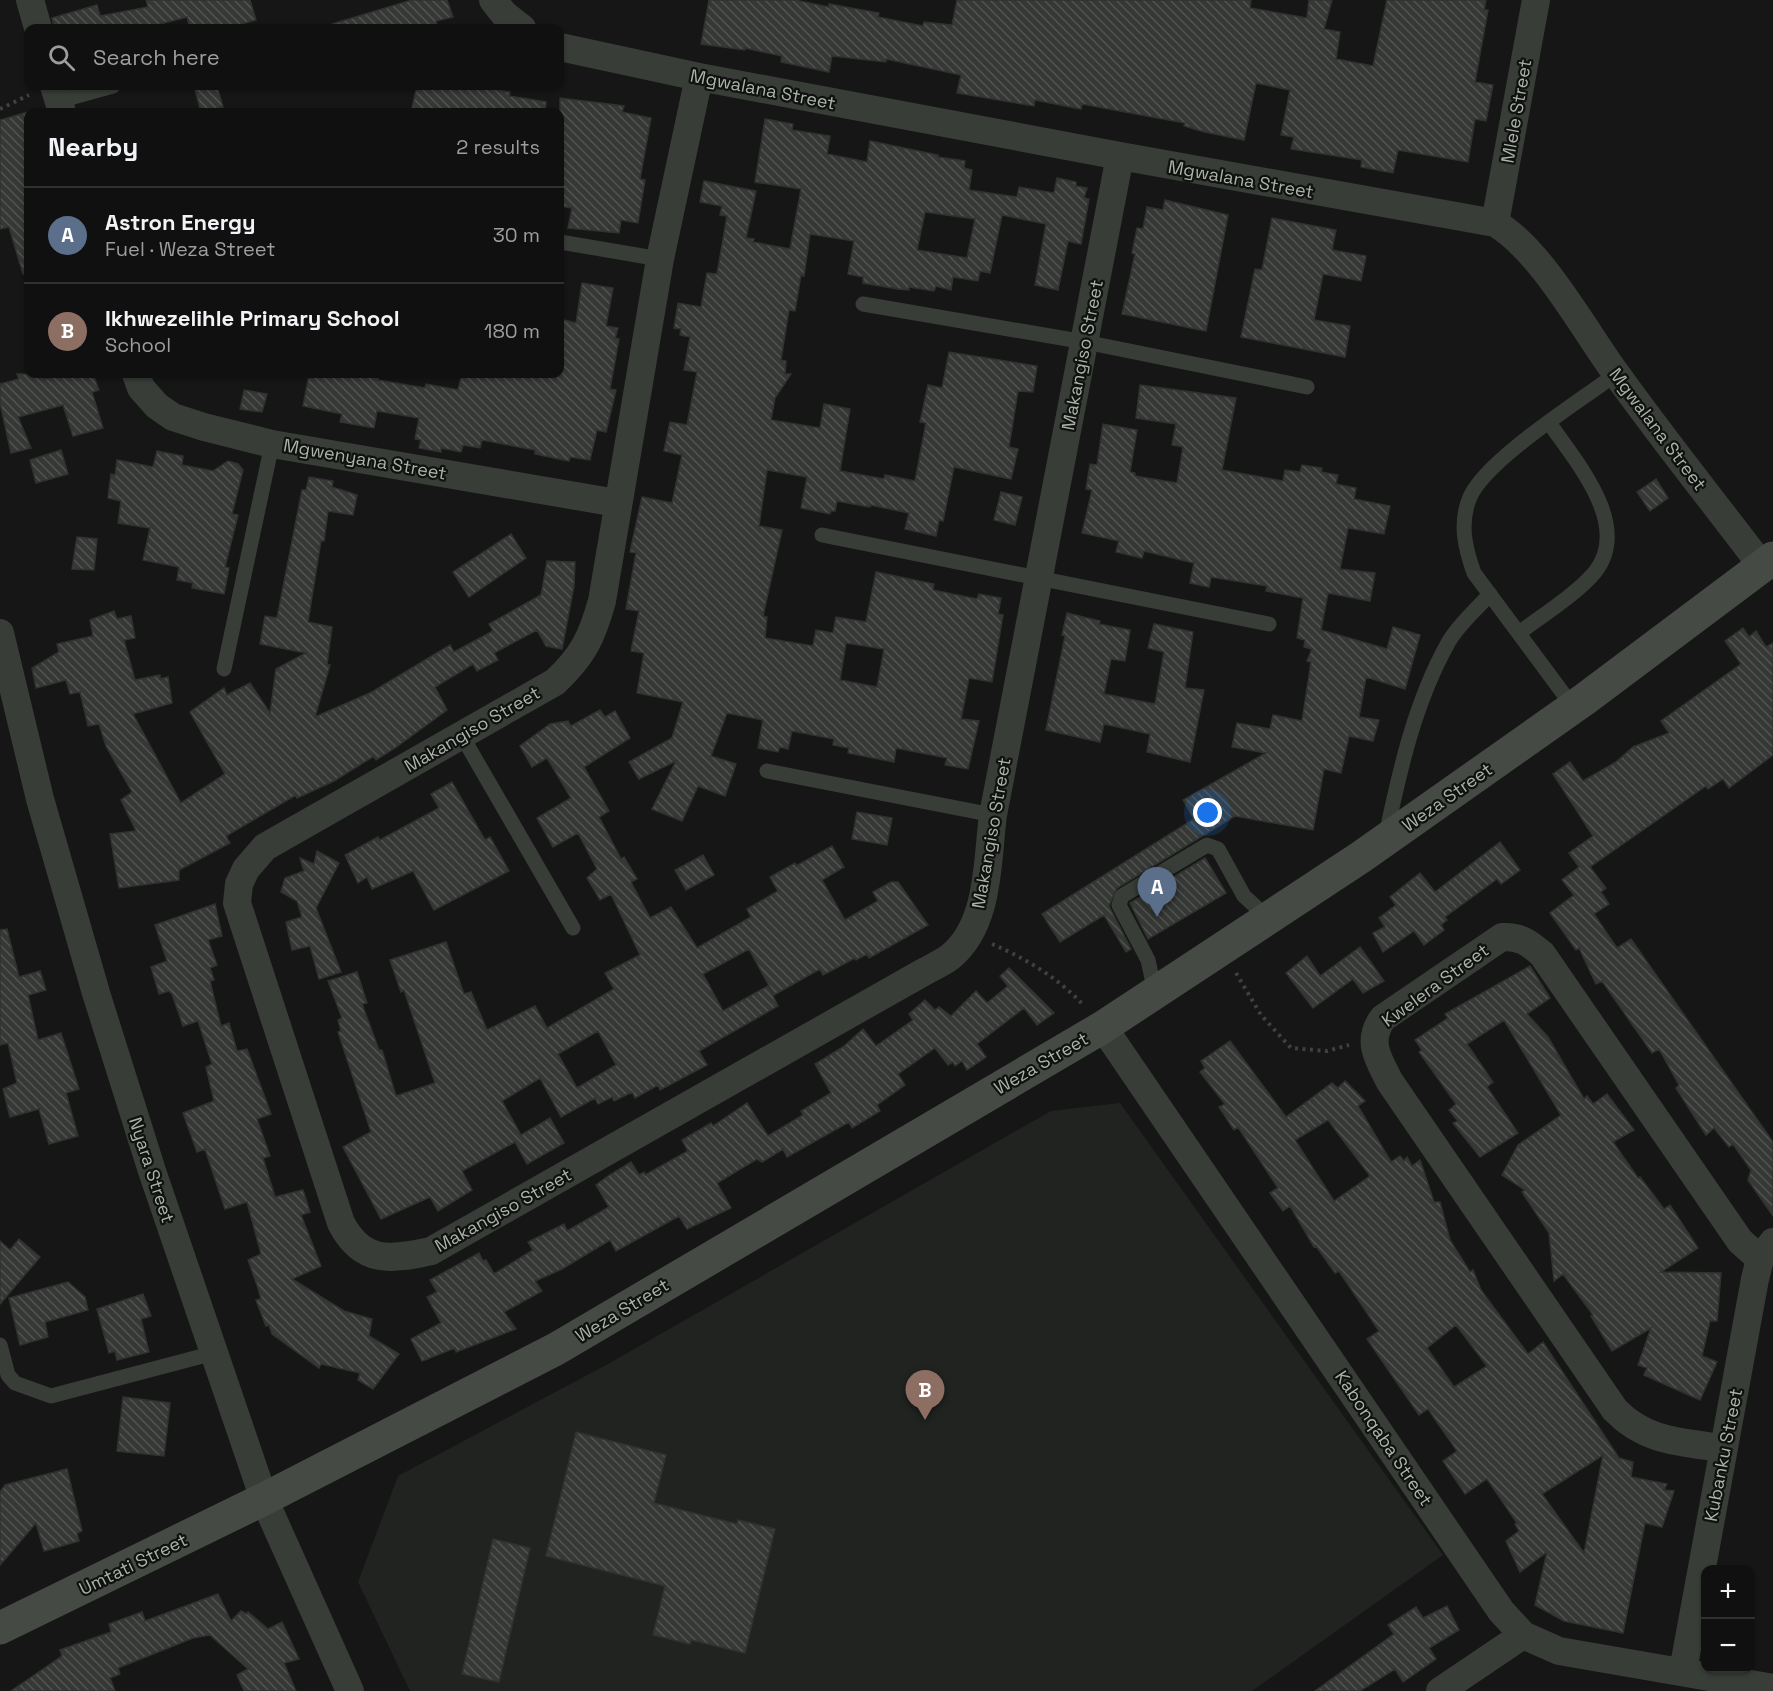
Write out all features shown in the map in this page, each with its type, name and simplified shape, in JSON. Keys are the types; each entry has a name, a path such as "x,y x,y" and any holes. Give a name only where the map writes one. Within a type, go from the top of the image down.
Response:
{"street":[{"path":"30,0 37,24"},
{"path":"493,0 516,24"},
{"name":"Mlele Street","path":"1495,223 1536,0"},
{"name":"Mgwalana Street","path":"564,48 699,77 1495,223 1520,242 1542,268 1616,375 1767,562"},
{"name":"Makangiso Street","path":"699,77 660,259 602,601 591,638 573,665 555,682 265,847 246,869 239,885 237,903 253,957 341,1223 349,1238 363,1250 383,1258 402,1258 431,1251 950,957 970,934 984,888 993,814 1120,156"},
{"name":"Mgwenyana Street","path":"137,378 141,388 157,406 173,417 272,444 617,502"},
{"name":"Weza Street","path":"264,1499 556,1349 1102,1027 1385,840 1574,708 1767,562"},
{"name":"Nyara Street","path":"0,633 40,799 96,993 152,1171 264,1499 350,1691"},
{"name":"Kwelera Street","path":"1723,1448 1676,1441 1639,1431 1616,1410 1390,1082 1374,1050 1372,1039 1383,1018 1502,937 1526,940 1542,954 1740,1241 1766,1251"},
{"name":"Kabonqaba Street","path":"1102,1027 1501,1611 1523,1635 1559,1651 1773,1688"},
{"name":"Kubanku Street","path":"1683,1671 1723,1448 1766,1251"},
{"name":"Umtati Street","path":"0,1628 264,1499"},
{"path":"1440,1691 1523,1635"}],"lane":[{"path":"51,99 94,90"},
{"path":"564,243 660,259"},
{"path":"863,303 1085,342 1307,387"},
{"path":"1574,708 1474,573 1465,549 1464,522 1470,498 1481,480 1503,458 1616,375"},
{"path":"1519,633 1593,574 1603,560 1607,542 1599,500 1550,424"},
{"path":"224,669 272,444"},
{"path":"822,535 1269,624"},
{"path":"1385,840 1410,730 1449,641 1490,594"},
{"path":"462,736 573,928"},
{"path":"767,771 993,814"},
{"path":"1155,992 1148,960 1119,905 1122,896 1207,845 1218,849 1244,896 1268,918"},
{"path":"0,1345 8,1375 15,1383 51,1396 214,1353"}],"path":[{"path":"0,109 51,99"},
{"path":"970,934 1014,954 1072,993 1102,1027"},
{"path":"1222,949 1261,1015 1291,1048 1327,1051 1372,1039"}],"shaded area":[{"path":"1120,1103 1443,1555 1252,1691 410,1691 358,1582 398,1476 608,1364 1051,1111"}],"building":[{"path":"146,0 250,0 256,20 242,24 189,24 187,17 160,24 53,24 52,18 97,5 100,16 148,7"},
{"path":"412,0 447,0 453,17 436,21 437,24 332,24"},
{"path":"709,0 795,0 829,7 829,4 879,13 878,17 923,26 924,22 952,25 957,0 1251,0 1250,8 1307,18 1309,0 1332,0 1324,29 1340,32 1336,59 1373,66 1387,0 1486,0 1484,10 1488,10 1475,82 1493,85 1486,121 1475,119 1468,162 1398,150 1393,173 1361,167 1362,160 1291,149 1294,137 1281,135 1290,90 1256,83 1244,140 1184,126 1185,123 1082,104 1081,109 1035,100 1034,106 957,93 961,75 886,59 886,62 832,56 829,72 781,62 782,56 745,48 745,50 701,44"},
{"path":"195,90 218,90 223,107 200,108"},
{"path":"416,90 498,90 510,92 509,96 546,102 545,108 412,108"},
{"path":"560,98 624,106 622,112 651,118 640,179 645,180 638,223 621,220 619,233 568,228 572,208 564,207 564,108 560,108"},
{"path":"24,113 23,274 9,227 0,229 0,120"},
{"path":"765,119 793,124 792,130 830,136 827,154 867,162 870,141 965,161 964,168 972,170 969,190 1017,197 1019,187 1054,193 1057,178 1076,182 1076,186 1087,188 1084,198 1089,199 1081,244 1068,241 1058,290 1035,285 1046,224 1002,215 990,273 980,271 978,281 953,277 951,290 936,286 934,291 909,287 909,290 898,289 863,283 863,277 848,274 854,241 810,234 804,276 801,275 795,311 789,310 781,360 786,361 785,374 791,374 775,398 771,420 820,428 824,404 850,409 840,471 884,479 885,475 915,481 926,423 920,422 928,385 942,388 949,352 1037,366 1033,392 1018,391 1009,447 1018,449 1011,479 954,467 943,521 939,520 936,536 905,529 909,513 837,501 835,511 831,511 830,514 801,508 807,477 767,470 759,526 782,530 763,616 767,617 765,638 813,646 816,630 833,633 836,617 866,622 876,572 934,584 933,590 977,599 979,594 1001,598 998,614 1003,615 992,682 969,678 961,719 979,721 968,769 945,765 947,758 896,748 894,762 848,753 849,748 833,745 834,739 792,731 788,749 780,747 778,752 758,748 763,720 727,713 711,756 736,764 725,796 698,786 682,821 652,809 676,761 639,779 629,762 672,738 683,702 637,693 644,653 631,651 639,611 626,609 636,553 630,552 642,497 672,503 682,455 664,451 670,422 687,425 697,372 684,370 690,337 680,335 681,329 674,328 678,303 701,307 707,273 717,274 727,216 720,215 722,206 700,202 704,181 756,191 746,238 754,239 753,242 790,249 801,189 755,182","holes":["925,212 975,219 967,258 917,250","846,643 884,649 877,687 840,680"]},
{"path":"1165,200 1228,215 1206,331 1122,314 1135,254 1132,253 1137,228 1143,229 1147,207 1163,210"},
{"path":"1272,218 1336,230 1332,250 1366,256 1361,281 1323,274 1314,320 1350,326 1345,357 1241,337 1255,269 1262,270"},
{"path":"582,283 613,288 606,326 618,328 615,338 619,339 610,389 616,390 606,432 597,430 590,460 570,457 569,461 535,454 535,450 482,440 480,448 463,445 461,452 441,448 441,452 419,448 421,440 415,439 419,418 377,411 374,428 340,422 342,414 303,406 308,378 378,378 378,380 425,388 426,384 458,390 461,378 564,378 564,320 576,323"},
{"path":"17,374 24,374 24,378 94,378 99,390 92,392 103,428 73,436 63,405 18,417 31,448 11,453 0,403 0,384 19,379"},
{"path":"1140,385 1236,398 1222,470 1283,481 1285,470 1300,472 1302,465 1322,468 1321,472 1338,475 1336,484 1356,488 1354,499 1390,506 1384,534 1348,528 1340,569 1375,573 1370,601 1328,593 1321,630 1387,649 1393,627 1420,635 1405,689 1366,677 1359,717 1379,720 1373,741 1349,736 1341,773 1324,769 1313,830 1235,816 1117,888 1109,906 1131,949 1126,952 1104,915 1060,942 1042,914 1194,819 1183,800 1266,753 1232,747 1237,723 1270,729 1273,715 1302,721 1311,662 1307,661 1312,649 1304,647 1305,640 1297,638 1303,598 1266,591 1267,586 1211,577 1209,587 1190,583 1194,563 1144,551 1142,558 1116,552 1119,541 1082,533 1092,490 1086,489 1090,464 1097,465 1103,424 1137,430 1130,472 1135,473 1135,476 1177,483 1183,447 1172,445 1176,424 1136,418"},
{"path":"244,390 267,394 262,412 240,409"},
{"path":"61,450 68,474 36,483 30,460"},
{"path":"157,451 183,456 182,465 213,471 228,461 238,464 243,470 232,514 238,515 225,567 229,568 224,594 192,588 193,583 177,580 179,567 143,560 150,528 118,523 121,501 108,498 111,474 115,475 117,460 153,467"},
{"path":"309,477 333,481 332,487 357,495 353,515 328,511 324,541 321,541 308,622 332,627 327,665 330,665 315,717 372,692 450,645 454,652 493,631 489,624 541,595 547,561 575,562 574,586 562,649 546,646 537,630 494,653 498,660 477,671 473,664 435,687 447,710 395,748 376,760 374,756 334,781 297,798 296,795 226,836 230,843 179,870 179,880 119,888 110,834 136,831 121,800 132,792 106,746 99,724 88,726 80,692 70,694 66,680 36,688 32,668 59,652 57,644 93,636 90,620 114,611 117,619 131,616 135,638 124,640 135,680 160,675 160,679 168,677 172,703 133,714 181,803 225,774 190,712 224,688 227,695 250,683 270,713 276,669 306,653 260,644 265,616 277,618 302,490 306,490"},
{"path":"1656,479 1668,498 1650,511 1637,492"},
{"path":"1001,492 1022,497 1015,525 994,520"},
{"path":"511,534 526,558 469,597 453,572"},
{"path":"77,537 97,539 94,570 72,569"},
{"path":"1067,613 1100,621 1099,624 1130,630 1125,661 1111,659 1104,694 1155,704 1164,652 1148,648 1154,624 1193,632 1185,688 1204,690 1190,762 1147,752 1150,734 1104,724 1100,742 1046,730 1065,636 1062,635"},
{"path":"1743,628 1749,637 1756,631 1766,647 1773,643 1773,755 1729,788 1723,779 1708,789 1706,786 1590,867 1606,888 1601,892 1609,904 1594,914 1617,948 1631,939 1773,1142 1773,1216 1748,1180 1751,1170 1733,1144 1729,1147 1714,1128 1706,1135 1676,1088 1679,1085 1659,1049 1652,1053 1602,981 1596,984 1579,948 1576,950 1550,913 1574,895 1562,880 1579,867 1569,853 1593,836 1553,774 1570,762 1583,781 1616,762 1633,747 1669,733 1661,721 1741,664 1725,641"},
{"path":"600,710 605,717 615,711 630,738 584,767 609,811 599,817 621,859 624,857 637,879 631,882 650,918 671,907 697,948 751,917 747,909 778,891 770,877 832,846 844,867 822,880 845,920 878,901 873,892 891,882 898,882 928,925 869,958 867,954 856,960 855,958 823,975 820,969 774,995 749,949 703,974 723,1011 768,986 778,1006 699,1051 707,1065 660,1090 658,1085 635,1098 632,1092 614,1101 612,1097 598,1104 595,1098 561,1117 540,1078 502,1101 521,1135 550,1118 564,1143 527,1164 515,1142 462,1171 472,1190 438,1211 430,1197 381,1219 343,1147 371,1132 338,1032 341,1031 338,1020 342,1018 328,981 357,972 367,1003 362,1004 379,1050 382,1050 396,1096 435,1083 404,990 401,992 390,960 446,942 464,994 471,992 487,1030 535,1006 547,1028 614,989 605,973 640,955 611,894 600,900 587,878 597,869 578,833 553,847 537,818 571,798 547,758 532,767 520,746 550,724 568,721 571,726","holes":["598,1031 616,1065 577,1088 558,1054"]},
{"path":"452,782 485,840 490,837 509,871 434,910 413,871 372,889 367,877 358,883 345,855 378,837 380,840 439,808 431,794"},
{"path":"857,812 892,818 887,845 852,839"},
{"path":"1500,842 1520,870 1501,884 1497,879 1445,917 1447,920 1441,925 1444,930 1424,945 1414,931 1383,952 1373,933 1385,927 1379,918 1396,905 1390,897 1420,873 1435,892"},
{"path":"317,851 339,863 316,908 341,972 319,979 310,946 292,950 286,922 302,917 297,901 281,892 285,878 304,871 300,858 314,864"},
{"path":"703,855 714,875 686,890 675,870"},
{"path":"1205,858 1226,893 1148,939 1130,903"},
{"path":"215,904 222,936 208,940 217,965 210,968 214,980 210,981 221,1026 229,1023 237,1051 247,1049 271,1114 257,1119 270,1156 263,1158 275,1197 303,1190 310,1212 301,1215 321,1266 292,1279 344,1311 372,1319 369,1336 399,1354 373,1389 358,1380 360,1373 321,1364 319,1368 272,1334 269,1325 266,1326 256,1300 261,1299 248,1260 261,1254 247,1202 225,1209 205,1149 197,1152 183,1113 214,1101 206,1067 212,1064 198,1021 183,1026 172,994 169,991 159,994 151,967 167,961 155,925"},
{"path":"7,929 19,977 40,971 46,990 28,995 38,1040 61,1033 79,1089 66,1093 78,1136 49,1144 39,1109 10,1117 3,1089 17,1083 8,1043 0,1045 0,930"},
{"path":"1360,947 1384,981 1363,993 1353,979 1313,1008 1286,973 1307,956 1320,976"},
{"path":"1530,966 1550,998 1527,1014 1548,1037 1584,1099 1587,1096 1593,1104 1607,1094 1634,1130 1613,1142 1638,1178 1640,1177 1664,1209 1670,1205 1698,1248 1661,1272 1721,1273 1717,1321 1710,1321 1702,1356 1717,1362 1700,1400 1644,1375 1647,1368 1638,1365 1651,1328 1612,1351 1591,1316 1593,1315 1563,1274 1554,1281 1549,1233 1522,1192 1525,1190 1502,1175 1518,1145 1561,1115 1504,1020 1467,1044 1493,1082 1487,1087 1518,1133 1480,1157 1453,1123 1458,1121 1449,1110 1456,1104 1419,1052 1422,1050 1415,1040 1448,1018 1445,1014"},
{"path":"1009,968 1054,1013 1037,1025 1024,1008 977,1044 986,1057 967,1070 962,1061 955,1066 953,1062 948,1065 935,1048 898,1074 905,1085 877,1105 880,1111 852,1128 849,1122 787,1157 783,1149 762,1162 757,1159 717,1183 731,1208 687,1229 679,1216 616,1251 610,1240 562,1269 535,1281 542,1291 504,1312 516,1329 456,1352 455,1348 422,1361 411,1339 441,1323 427,1297 437,1292 430,1280 479,1253 494,1274 533,1250 528,1242 564,1224 567,1231 609,1207 596,1185 608,1176 631,1162 639,1175 644,1172 645,1175 688,1151 682,1140 711,1123 713,1126 747,1103 768,1136 803,1115 801,1111 831,1093 815,1064 843,1047 863,1029 876,1046 913,1020 909,1014 925,1000 935,1010 939,1007 951,1016 976,991 987,1003 1008,986 1000,976"},
{"path":"1230,1041 1286,1117 1332,1083 1338,1088 1345,1081 1365,1101 1358,1106 1391,1162 1400,1156 1404,1161 1407,1157 1412,1166 1420,1160 1434,1202 1440,1202 1450,1240 1470,1272 1473,1270 1481,1290 1528,1354 1543,1342 1619,1458 1633,1462 1631,1477 1667,1484 1664,1490 1674,1491 1662,1527 1645,1523 1623,1633 1564,1621 1535,1605 1547,1552 1520,1572 1506,1541 1519,1531 1515,1524 1517,1523 1487,1479 1465,1494 1443,1461 1457,1451 1428,1409 1419,1415 1367,1339 1379,1331 1339,1271 1335,1273 1316,1246 1314,1247 1290,1206 1283,1211 1270,1193 1278,1188 1238,1127 1234,1130 1219,1107 1225,1104 1200,1072 1205,1068 1201,1061","holes":["1328,1120 1370,1176 1334,1201 1295,1140","1456,1325 1487,1366 1454,1387 1427,1348","1603,1455 1584,1553 1542,1494"]},
{"path":"19,1239 40,1257 0,1304 0,1241 10,1250"},
{"path":"68,1282 85,1297 88,1310 45,1322 48,1337 20,1345 9,1298"},
{"path":"143,1294 151,1316 141,1319 149,1352 117,1360 115,1351 109,1353 97,1309"},
{"path":"123,1397 170,1403 164,1456 117,1451"},
{"path":"576,1432 666,1455 654,1503 737,1524 738,1520 775,1529 745,1653 691,1640 690,1644 653,1635 665,1586 546,1556"},
{"path":"67,1469 82,1531 77,1533 79,1541 44,1551 36,1523 0,1565 0,1492 5,1485"},
{"path":"493,1539 530,1548 499,1682 462,1674"},
{"path":"218,1594 231,1621 241,1611 247,1614 248,1612 268,1629 282,1622 299,1659 284,1663 296,1691 244,1691 237,1675 248,1669 210,1635 193,1638 118,1668 120,1674 110,1678 115,1691 11,1691 62,1656 60,1650 111,1632 109,1624 142,1612 145,1621"},
{"path":"1447,1606 1459,1630 1429,1648 1436,1659 1403,1682 1395,1669 1360,1691 1315,1691 1394,1634 1388,1625 1416,1607 1423,1618"}],"place":[{"name":"Astron Energy","path":"1157,917"},
{"name":"Ikhwezelihle Primary School","path":"925,1420"}]}
